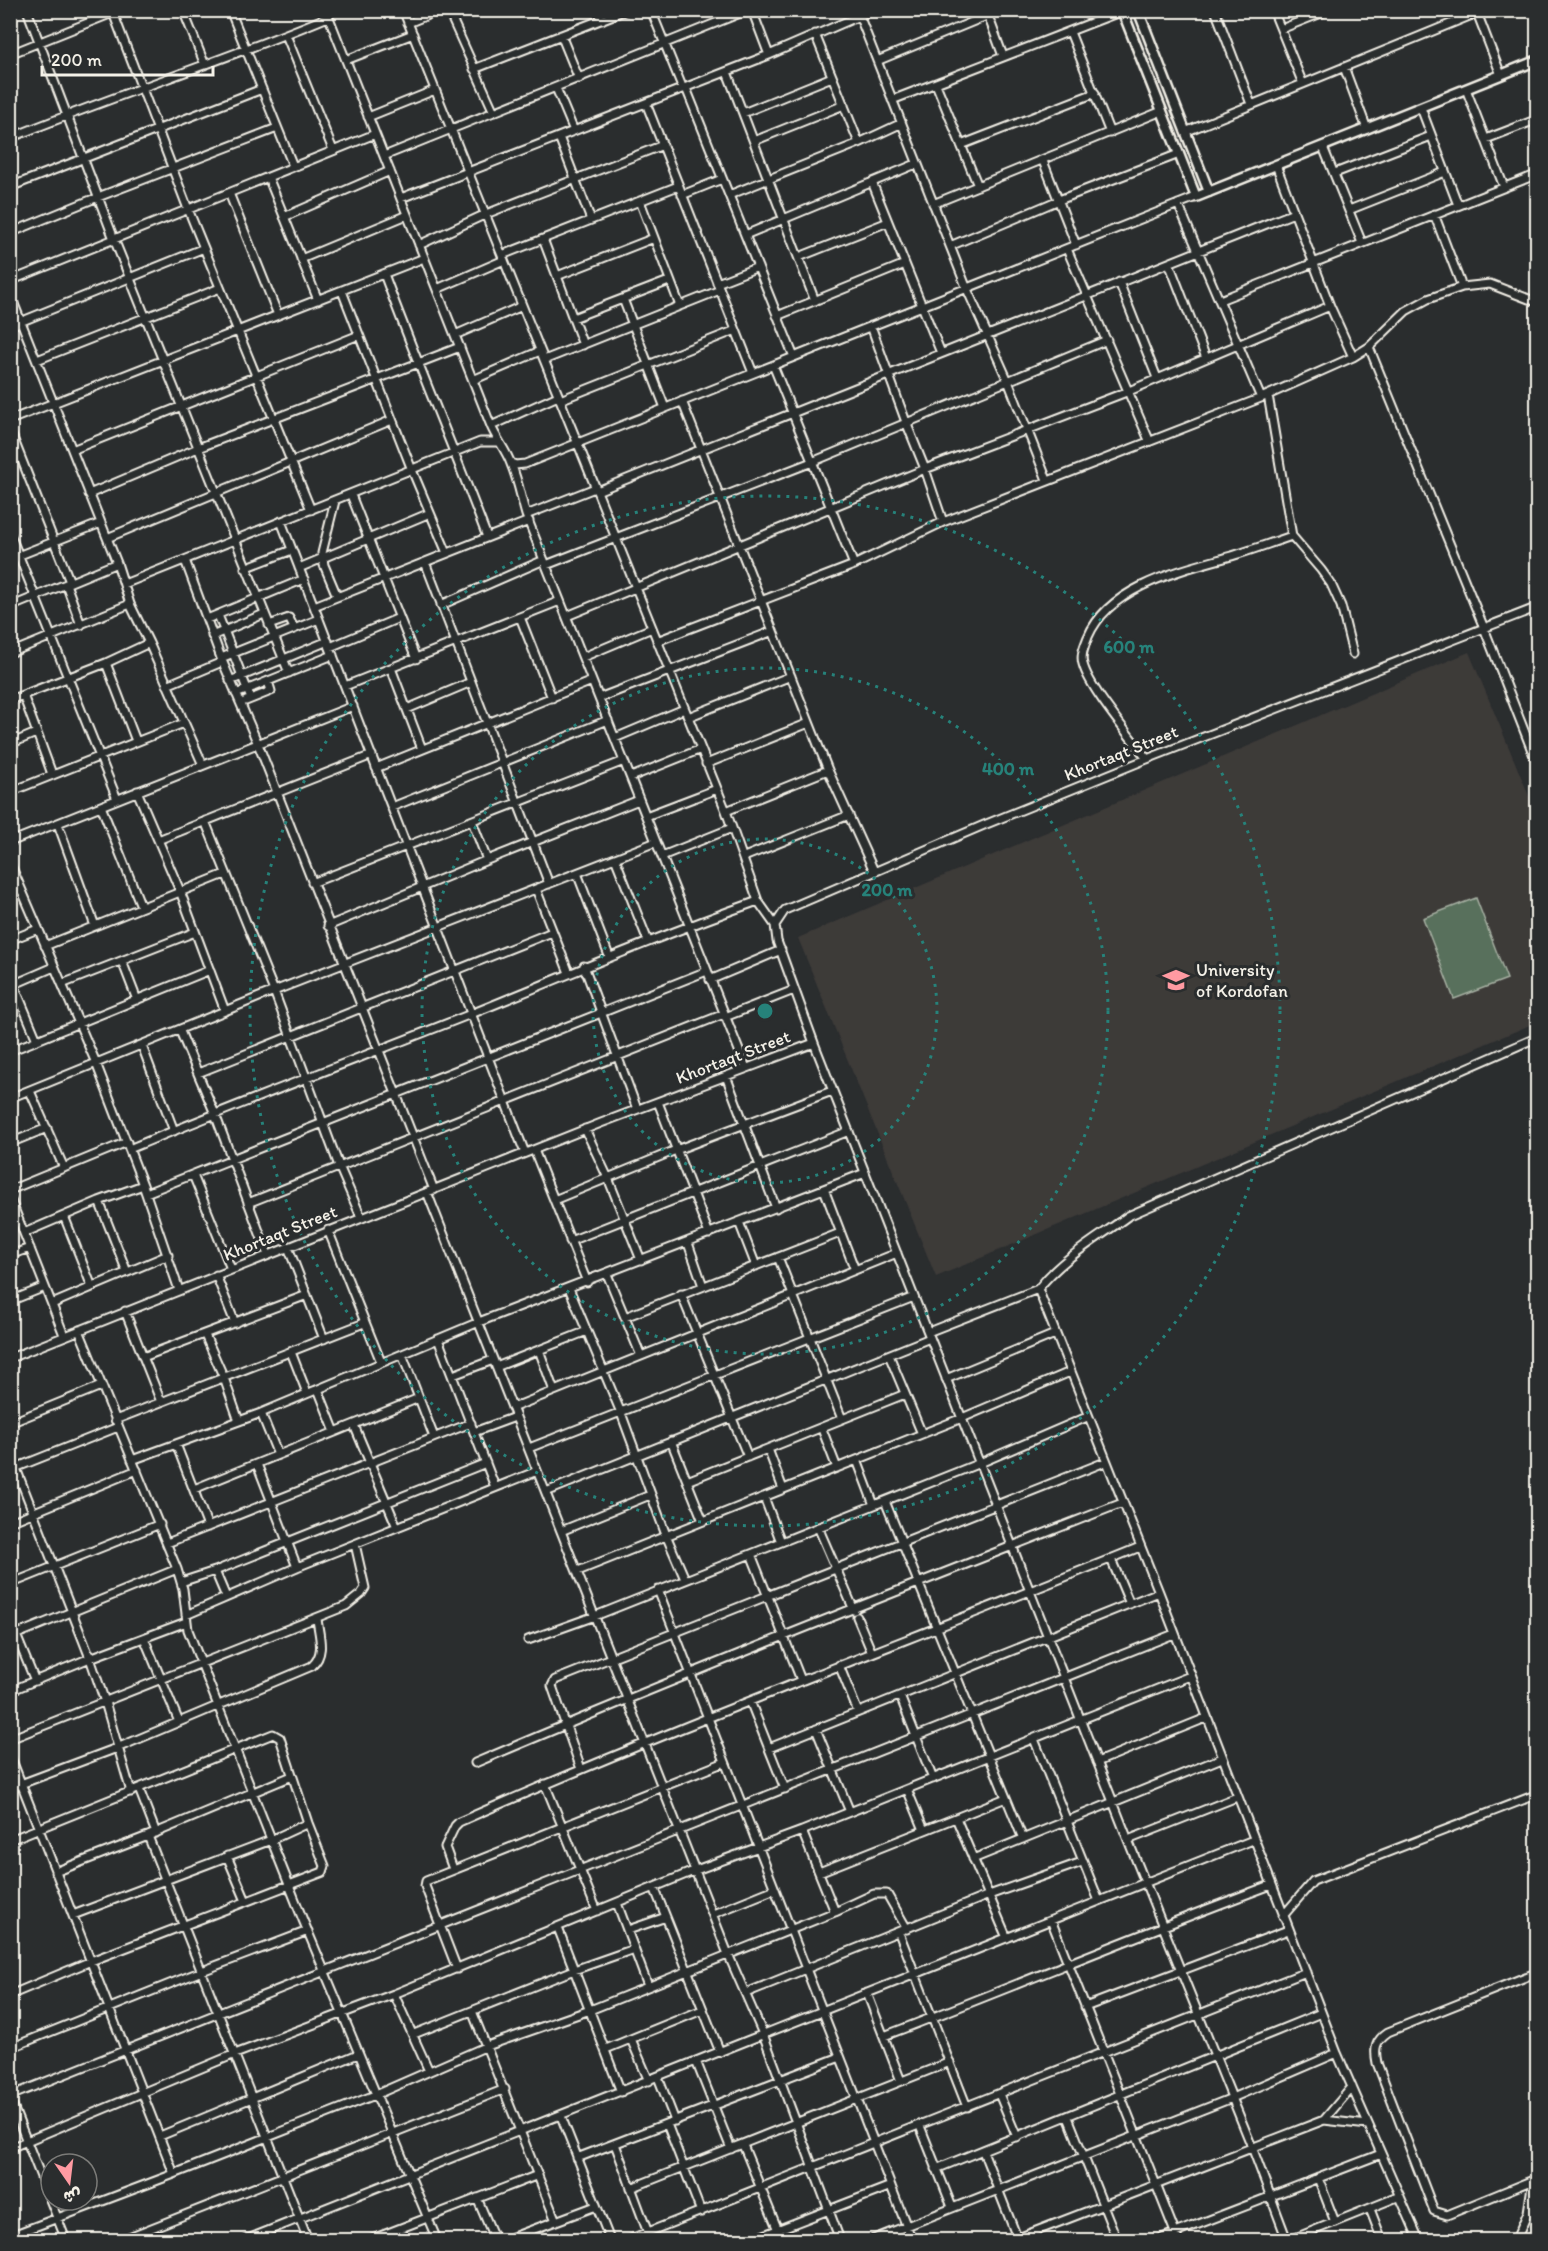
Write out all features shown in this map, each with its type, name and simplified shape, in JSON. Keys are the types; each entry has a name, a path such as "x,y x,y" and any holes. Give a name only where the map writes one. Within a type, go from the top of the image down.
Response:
{"main road":[{"path":"1138,10 1209,192"},
{"path":"1122,11 1196,197 1538,60"}],"street":[{"path":"27,10 82,159 289,673"},
{"path":"183,10 205,65"},
{"path":"230,10 293,166"},
{"path":"404,10 726,811 758,901 775,925"},
{"path":"408,23 440,10"},
{"path":"448,10 494,112"},
{"path":"598,10 602,20"},
{"path":"474,69 626,10"},
{"path":"651,10 794,357"},
{"path":"384,156 750,10 770,55"},
{"path":"401,198 770,55 858,14 873,10"},
{"path":"877,62 987,13 1001,10"},
{"path":"1215,10 1251,104"},
{"path":"1273,10 1303,84"},
{"path":"1281,29 1329,10"},
{"path":"10,54 115,11 188,208 311,510"},
{"path":"892,100 1122,11"},
{"path":"1185,132 1476,12 1501,75"},
{"path":"987,13 1003,56"},
{"path":"10,138 66,115 286,35 327,14 491,426 511,463 527,518 746,1068"},
{"path":"858,14 916,164 986,334 1008,381 1047,480"},
{"path":"1070,32 1110,133"},
{"path":"346,60 413,34"},
{"path":"815,34 859,143"},
{"path":"286,35 333,150"},
{"path":"561,35 579,79"},
{"path":"1344,68 1367,129"},
{"path":"727,72 815,301"},
{"path":"743,113 832,77"},
{"path":"936,84 978,186"},
{"path":"556,88 574,131"},
{"path":"10,187 262,89"},
{"path":"1466,89 1504,187"},
{"path":"368,117 435,90"},
{"path":"961,145 1095,93"},
{"path":"646,104 753,373"},
{"path":"753,141 844,105"},
{"path":"1421,108 1458,205"},
{"path":"933,204 1162,111"},
{"path":"1486,140 1538,119"},
{"path":"729,195 859,143 900,124"},
{"path":"10,233 277,128"},
{"path":"10,281 375,134"},
{"path":"1335,173 1431,136"},
{"path":"559,137 591,220"},
{"path":"419,245 486,214 663,145"},
{"path":"1323,147 1362,243"},
{"path":"950,246 1059,200 1179,154"},
{"path":"1043,161 1076,245"},
{"path":"745,236 916,164"},
{"path":"1276,165 1330,306 1353,357"},
{"path":"284,217 390,171"},
{"path":"1349,210 1445,172"},
{"path":"1220,300 1538,174"},
{"path":"268,177 318,300"},
{"path":"682,195 722,179"},
{"path":"872,182 941,353"},
{"path":"437,289 543,239 678,186"},
{"path":"229,193 278,315"},
{"path":"511,463 525,464 1196,197"},
{"path":"640,201 680,306"},
{"path":"1178,204 1238,346 1264,396 1292,536 1331,584 1341,606 1353,654"},
{"path":"314,606 487,537 596,489 701,450 986,334 1294,213"},
{"path":"1434,214 1462,287"},
{"path":"301,259 407,215"},
{"path":"799,257 888,222"},
{"path":"557,276 654,238"},
{"path":"543,239 583,345"},
{"path":"10,326 204,248"},
{"path":"1067,249 1149,440"},
{"path":"10,420 424,258"},
{"path":"1169,263 1206,358"},
{"path":"777,316 906,264"},
{"path":"544,360 680,306 758,267"},
{"path":"384,274 487,537"},
{"path":"573,318 669,281"},
{"path":"1119,282 1157,378"},
{"path":"657,641 854,565 943,522 1264,396 1353,357 1369,347 1406,311 1428,300 1462,287 1490,284 1534,301 1538,300"},
{"path":"37,360 220,288"},
{"path":"342,291 447,553"},
{"path":"10,294 117,563 130,604 203,765"},
{"path":"623,299 664,408"},
{"path":"455,335 522,306"},
{"path":"567,616 925,469 1129,391 1330,306"},
{"path":"871,326 943,522"},
{"path":"491,426 736,330"},
{"path":"72,450 359,335"},
{"path":"441,605 812,462 1107,340"},
{"path":"89,494 198,448 460,347"},
{"path":"1369,347 1538,766"},
{"path":"473,380 540,351"},
{"path":"772,365 854,565"},
{"path":"682,401 828,770 874,871"},
{"path":"107,538 392,420"},
{"path":"10,430 54,541 81,625"},
{"path":"124,584 480,442 498,442"},
{"path":"351,495 416,659"},
{"path":"335,501 322,559 337,596"},
{"path":"299,568 430,513"},
{"path":"281,521 525,1153"},
{"path":"10,559 101,523"},
{"path":"10,534 117,800"},
{"path":"1147,759 1088,678 1082,661 1083,648 1090,632 1104,613 1141,587 1167,576 1292,536"},
{"path":"246,568 292,550"},
{"path":"185,560 212,636 258,744 328,926 397,1093 494,1364 728,1954 763,2034 840,2241"},
{"path":"425,562 549,884"},
{"path":"10,607 117,563"},
{"path":"207,619 304,579"},
{"path":"345,686 560,601"},
{"path":"10,653 130,604"},
{"path":"240,606 246,622"},
{"name":"Khortaqt Street","path":"10,1358 360,1217 814,1043 794,990 775,925 786,910 874,871 1147,759 1538,607"},
{"path":"212,636 264,614"},
{"path":"218,615 251,699"},
{"path":"520,617 552,698"},
{"path":"269,625 290,618 294,628"},
{"path":"230,681 283,658 399,618"},
{"path":"167,685 274,635 319,619"},
{"path":"583,657 652,628"},
{"path":"599,698 773,631"},
{"path":"10,700 106,663 149,643"},
{"path":"236,694 333,655"},
{"path":"106,663 136,741"},
{"path":"391,668 422,749"},
{"path":"688,717 790,676"},
{"path":"240,703 271,691 268,681"},
{"path":"376,768 592,681"},
{"path":"407,709 471,682"},
{"path":"22,695 52,774"},
{"path":"10,842 353,706"},
{"path":"615,738 684,709"},
{"path":"392,807 608,720"},
{"path":"10,792 184,723"},
{"path":"706,764 809,723"},
{"path":"10,744 36,733"},
{"path":"631,777 701,749"},
{"path":"158,840 372,754"},
{"path":"312,883 624,761"},
{"path":"726,811 828,770"},
{"path":"646,816 717,789"},
{"path":"137,791 180,891 225,1011"},
{"path":"328,926 639,800"},
{"path":"101,806 141,906"},
{"path":"744,857 849,815"},
{"path":"205,821 274,991 360,1217"},
{"path":"472,821 487,860"},
{"path":"58,824 95,926"},
{"path":"662,856 732,828"},
{"path":"10,1098 274,991 656,842"},
{"path":"615,858 648,941"},
{"path":"10,863 96,1063 146,1193 179,1290"},
{"path":"577,873 609,956"},
{"path":"45,946 225,874"},
{"path":"10,893 21,889"},
{"path":"536,889 569,973"},
{"path":"10,1190 64,1168 174,1131 306,1077 471,1014 609,956 758,901"},
{"path":"10,940 38,929"},
{"path":"62,984 195,932"},
{"path":"198,1073 552,932"},
{"path":"710,980 781,950"},
{"path":"122,961 137,1000"},
{"path":"584,966 637,1109"},
{"path":"37,1040 12,985 54,967"},
{"path":"10,1051 210,970"},
{"path":"146,1193 707,970"},
{"path":"248,1203 617,1055 794,990"},
{"path":"180,1031 233,1159 268,1255"},
{"path":"546,1492 889,1355 929,1335 1038,1289 1047,1277 1070,1257 1128,1216 1538,1037"},
{"path":"814,1043 1097,1762 1289,2241 1400,2196"},
{"path":"142,1046 174,1131"},
{"path":"726,1076 777,1208"},
{"path":"30,1091 64,1168"},
{"path":"554,1200 676,1150 832,1091"},
{"path":"658,1102 709,1233"},
{"path":"10,1143 47,1128"},
{"path":"585,1129 608,1178 641,1260"},
{"path":"570,1241 849,1131"},
{"path":"534,1150 587,1282"},
{"path":"132,1460 261,1413 479,1322 865,1173"},
{"path":"193,1175 231,1269"},
{"path":"24,1233 143,1185"},
{"path":"824,1189 855,1270"},
{"path":"10,1198 64,1335"},
{"path":"99,1201 127,1272"},
{"path":"64,1216 92,1287"},
{"path":"739,1222 756,1266"},
{"path":"328,1230 381,1362"},
{"path":"625,1317 840,1233"},
{"path":"687,1243 704,1286"},
{"path":"288,1247 324,1339"},
{"path":"10,1255 30,1248"},
{"path":"512,1408 897,1253"},
{"path":"52,1304 168,1256"},
{"path":"778,1257 842,1419"},
{"path":"607,1274 641,1356"},
{"path":"216,1275 235,1323"},
{"path":"10,1301 45,1287"},
{"path":"569,1288 605,1372 650,1495 685,1579"},
{"path":"1038,1289 1105,1462 1159,1592 1321,2013 1417,2240"},
{"path":"681,1294 748,1457"},
{"path":"143,1357 307,1295"},
{"path":"529,1448 914,1297"},
{"path":"125,1311 161,1402"},
{"path":"14,1469 161,1402 364,1323"},
{"path":"79,1330 177,1569 186,1618 271,1840 408,2176 437,2241"},
{"path":"453,1375 539,1350 587,1331"},
{"path":"946,1379 1055,1334"},
{"path":"205,1335 224,1378 239,1421"},
{"path":"438,1339 495,1487"},
{"path":"539,1350 554,1391"},
{"path":"291,1352 307,1393"},
{"path":"402,1354 434,1437"},
{"path":"889,1355 922,1434"},
{"path":"578,1571 962,1418 1070,1372"},
{"path":"10,1422 101,1386"},
{"path":"318,1389 335,1432"},
{"path":"687,1481 905,1394"},
{"path":"194,1489 419,1398"},
{"path":"261,1413 278,1455"},
{"path":"474,1432 515,1416"},
{"path":"528,1640 595,1616 980,1463 1087,1416"},
{"path":"167,1543 471,1423"},
{"path":"354,1425 397,1527"},
{"path":"822,1429 837,1468"},
{"path":"671,1441 703,1521"},
{"path":"176,1444 208,1527"},
{"path":"768,1449 783,1489"},
{"path":"10,1453 14,1469 34,1513 90,1658 131,1792"},
{"path":"857,1460 874,1505"},
{"path":"581,1769 552,1683 1105,1462"},
{"path":"181,1582 287,1543 486,1463"},
{"path":"257,1464 297,1567"},
{"path":"10,1522 137,1470"},
{"path":"10,1691 144,1638 226,1597 297,1567 537,1471"},
{"path":"561,1531 650,1495"},
{"path":"764,1497 781,1542"},
{"path":"885,1501 1023,1839"},
{"path":"475,1763 628,1698 855,1611 919,1581 1122,1503"},
{"path":"10,1584 160,1524"},
{"path":"818,1527 873,1653"},
{"path":"10,1739 346,1606 365,1588 355,1544"},
{"path":"453,1869 445,1847 456,1825 581,1769 1140,1547"},
{"path":"751,1554 801,1680"},
{"path":"1111,1559 1130,1604"},
{"path":"13,1636 177,1569"},
{"path":"215,1571 226,1597"},
{"path":"658,1590 912,2241"},
{"path":"769,1748 1159,1592"},
{"path":"10,1788 117,1748 312,1666 319,1660 321,1647 316,1619"},
{"path":"10,1620 13,1636 35,1681"},
{"path":"66,2241 10,2098 126,2049 1174,1634"},
{"path":"144,1638 179,1722"},
{"path":"839,1665 858,1712"},
{"path":"10,2148 235,2055 457,1969 696,1870 802,1831 1190,1676"},
{"path":"900,1696 933,1779"},
{"path":"750,1701 785,1789"},
{"path":"1097,1762 1206,1718"},
{"path":"816,1729 850,1812"},
{"path":"10,1840 273,1734 280,1738 308,1823 324,1860 325,1869 323,1872 91,1961 10,1995"},
{"path":"1034,1739 1099,1901"},
{"path":"10,1755 174,2174"},
{"path":"973,1859 1222,1758"},
{"path":"457,1969 424,1884 426,1881 725,1762"},
{"path":"55,1872 152,1835 292,1776"},
{"path":"545,1784 597,1911"},
{"path":"139,1789 165,1880 308,2241"},
{"path":"908,1789 924,1830"},
{"path":"1283,1917 1313,1881 1538,1794"},
{"path":"1128,1840 1237,1797"},
{"path":"819,1872 1006,1798"},
{"path":"956,1818 1006,1938"},
{"path":"73,1915 271,1840 308,1823"},
{"path":"802,1831 835,1912"},
{"path":"245,2241 1253,1840"},
{"path":"227,1856 246,1901"},
{"path":"746,1993 989,1895 1082,1862"},
{"path":"884,2036 1162,1925 1271,1885"},
{"path":"654,1887 720,2052"},
{"path":"713,1914 776,1890"},
{"path":"10,2236 375,2095 487,2046 590,2010 792,1930 874,1894 887,1894 908,1929"},
{"path":"617,1903 648,1986"},
{"path":"627,1930 666,1917"},
{"path":"1051,1920 1177,2237"},
{"path":"558,1928 621,2092"},
{"path":"1085,2007 1288,1930"},
{"path":"10,2048 308,1931"},
{"path":"899,1933 967,2107"},
{"path":"414,2034 634,1948"},
{"path":"628,2241 1306,1972"},
{"path":"1535,2179 1447,2215 1440,2215 1434,2211 1377,2063 1375,2052 1376,2044 1388,2032 1538,1972"},
{"path":"394,1994 429,2071"},
{"path":"867,1994 902,2081"},
{"path":"472,2010 556,2221"},
{"path":"606,2049 702,2010"},
{"path":"936,2169 1121,2096 1321,2013"},
{"path":"631,2038 649,2080"},
{"path":"871,2241 1083,2155 1232,2098 1337,2053"},
{"path":"160,2136 358,2054"},
{"path":"577,2158 840,2057"},
{"path":"696,2061 731,2149"},
{"path":"631,2188 950,2062"},
{"path":"658,2077 675,2121"},
{"path":"1324,2120 1352,2087"},
{"path":"121,2241 505,2089"},
{"path":"999,2094 1017,2137"},
{"path":"561,2116 610,2241"},
{"path":"1068,2117 1117,2241"},
{"path":"983,2151 1016,2240 1324,2120 1368,2125"},
{"path":"667,2124 701,2212"},
{"path":"920,2126 952,2207"},
{"path":"615,2144 648,2233"},
{"path":"743,2145 782,2241"},
{"path":"1156,2241 1177,2237 1381,2154"},
{"path":"370,2241 538,2175"},
{"path":"1318,2178 1335,2222"},
{"path":"1516,2241 1528,2212 1535,2179"},
{"path":"751,2241 891,2186"},
{"path":"477,2198 495,2241"},
{"path":"505,2241 596,2206"},
{"path":"1370,2209 1382,2241"}],"shaded area":[{"name":"University of Kordofan","path":"1469,652 1537,815 1537,1022 936,1277 798,938"}],"green space":[{"path":"1476,898 1507,979 1454,999 1423,918"}],"place":[{"name":"University of Kordofan","path":"1176,980"}]}
